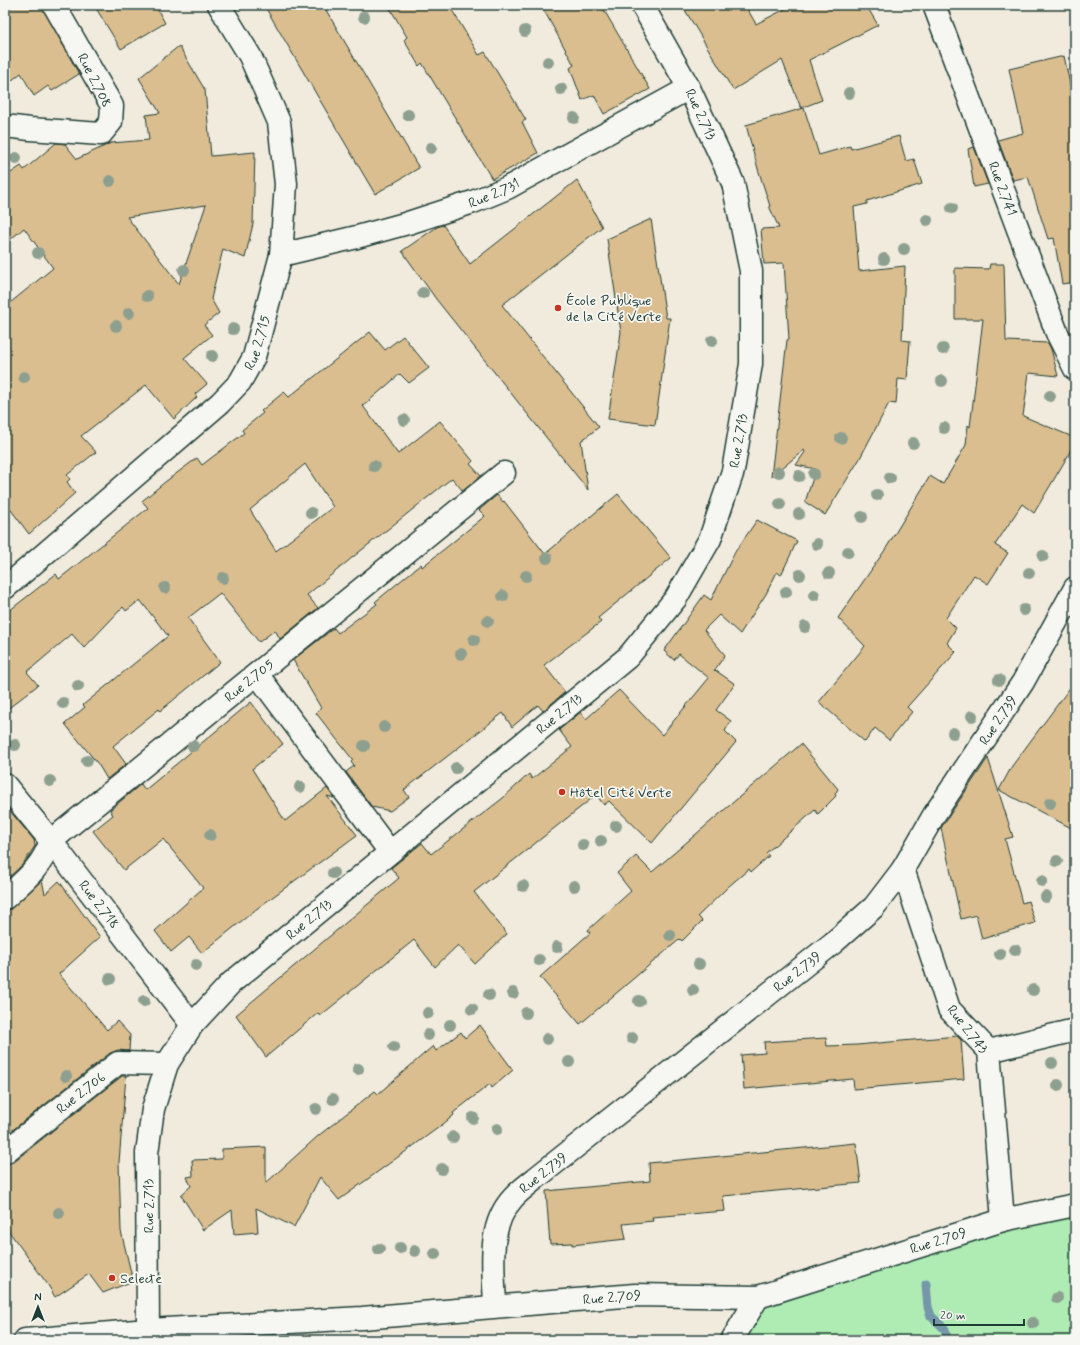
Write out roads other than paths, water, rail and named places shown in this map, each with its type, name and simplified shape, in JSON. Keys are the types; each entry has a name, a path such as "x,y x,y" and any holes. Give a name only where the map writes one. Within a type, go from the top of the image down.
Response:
{"street":[{"name":"Rue 2.708","path":"5,126 100,134 110,122 112,106 54,5"},
{"name":"Rue 2.715","path":"5,588 220,403 240,382 254,357 281,255 286,184 279,122 250,56 219,5"},
{"name":"Rue 2.713","path":"144,1335 148,1153 153,1109 167,1064 192,1025 231,983 628,657 676,598 710,539 733,471 751,364 751,271 733,183 689,88 642,5"},
{"name":"Rue 2.741","path":"934,5 1057,333 1075,369"},
{"name":"Rue 2.731","path":"281,255 408,223 473,202 507,188 689,88"},
{"name":"Rue 2.705","path":"5,898 36,870 47,852 51,841 504,473"},
{"name":"Rue 2.739","path":"495,1306 494,1237 500,1218 513,1198 536,1178 833,943 874,907 903,869 934,815 1023,682 1075,588"},
{"path":"257,674 390,852"},
{"name":"Rue 2.718","path":"5,785 51,841 192,1025"},
{"name":"Rue 2.743","path":"903,869 949,1009 989,1051 1003,1220"},
{"path":"989,1051 1075,1030"},
{"name":"Rue 2.706","path":"5,1152 118,1063 167,1064"},
{"name":"Rue 2.709","path":"25,1340 144,1335 635,1294 758,1298 1003,1220 1075,1205"},
{"path":"732,1340 758,1298"}],"waterway":[{"path":"926,1284 928,1307 931,1316 945,1329 947,1340"}],"place":[{"name":"École Publique de la Cité Verte","path":"558,308"},
{"name":"Hôtel Cité Verte","path":"562,792"},
{"name":"Selecte","path":"112,1278"}]}
